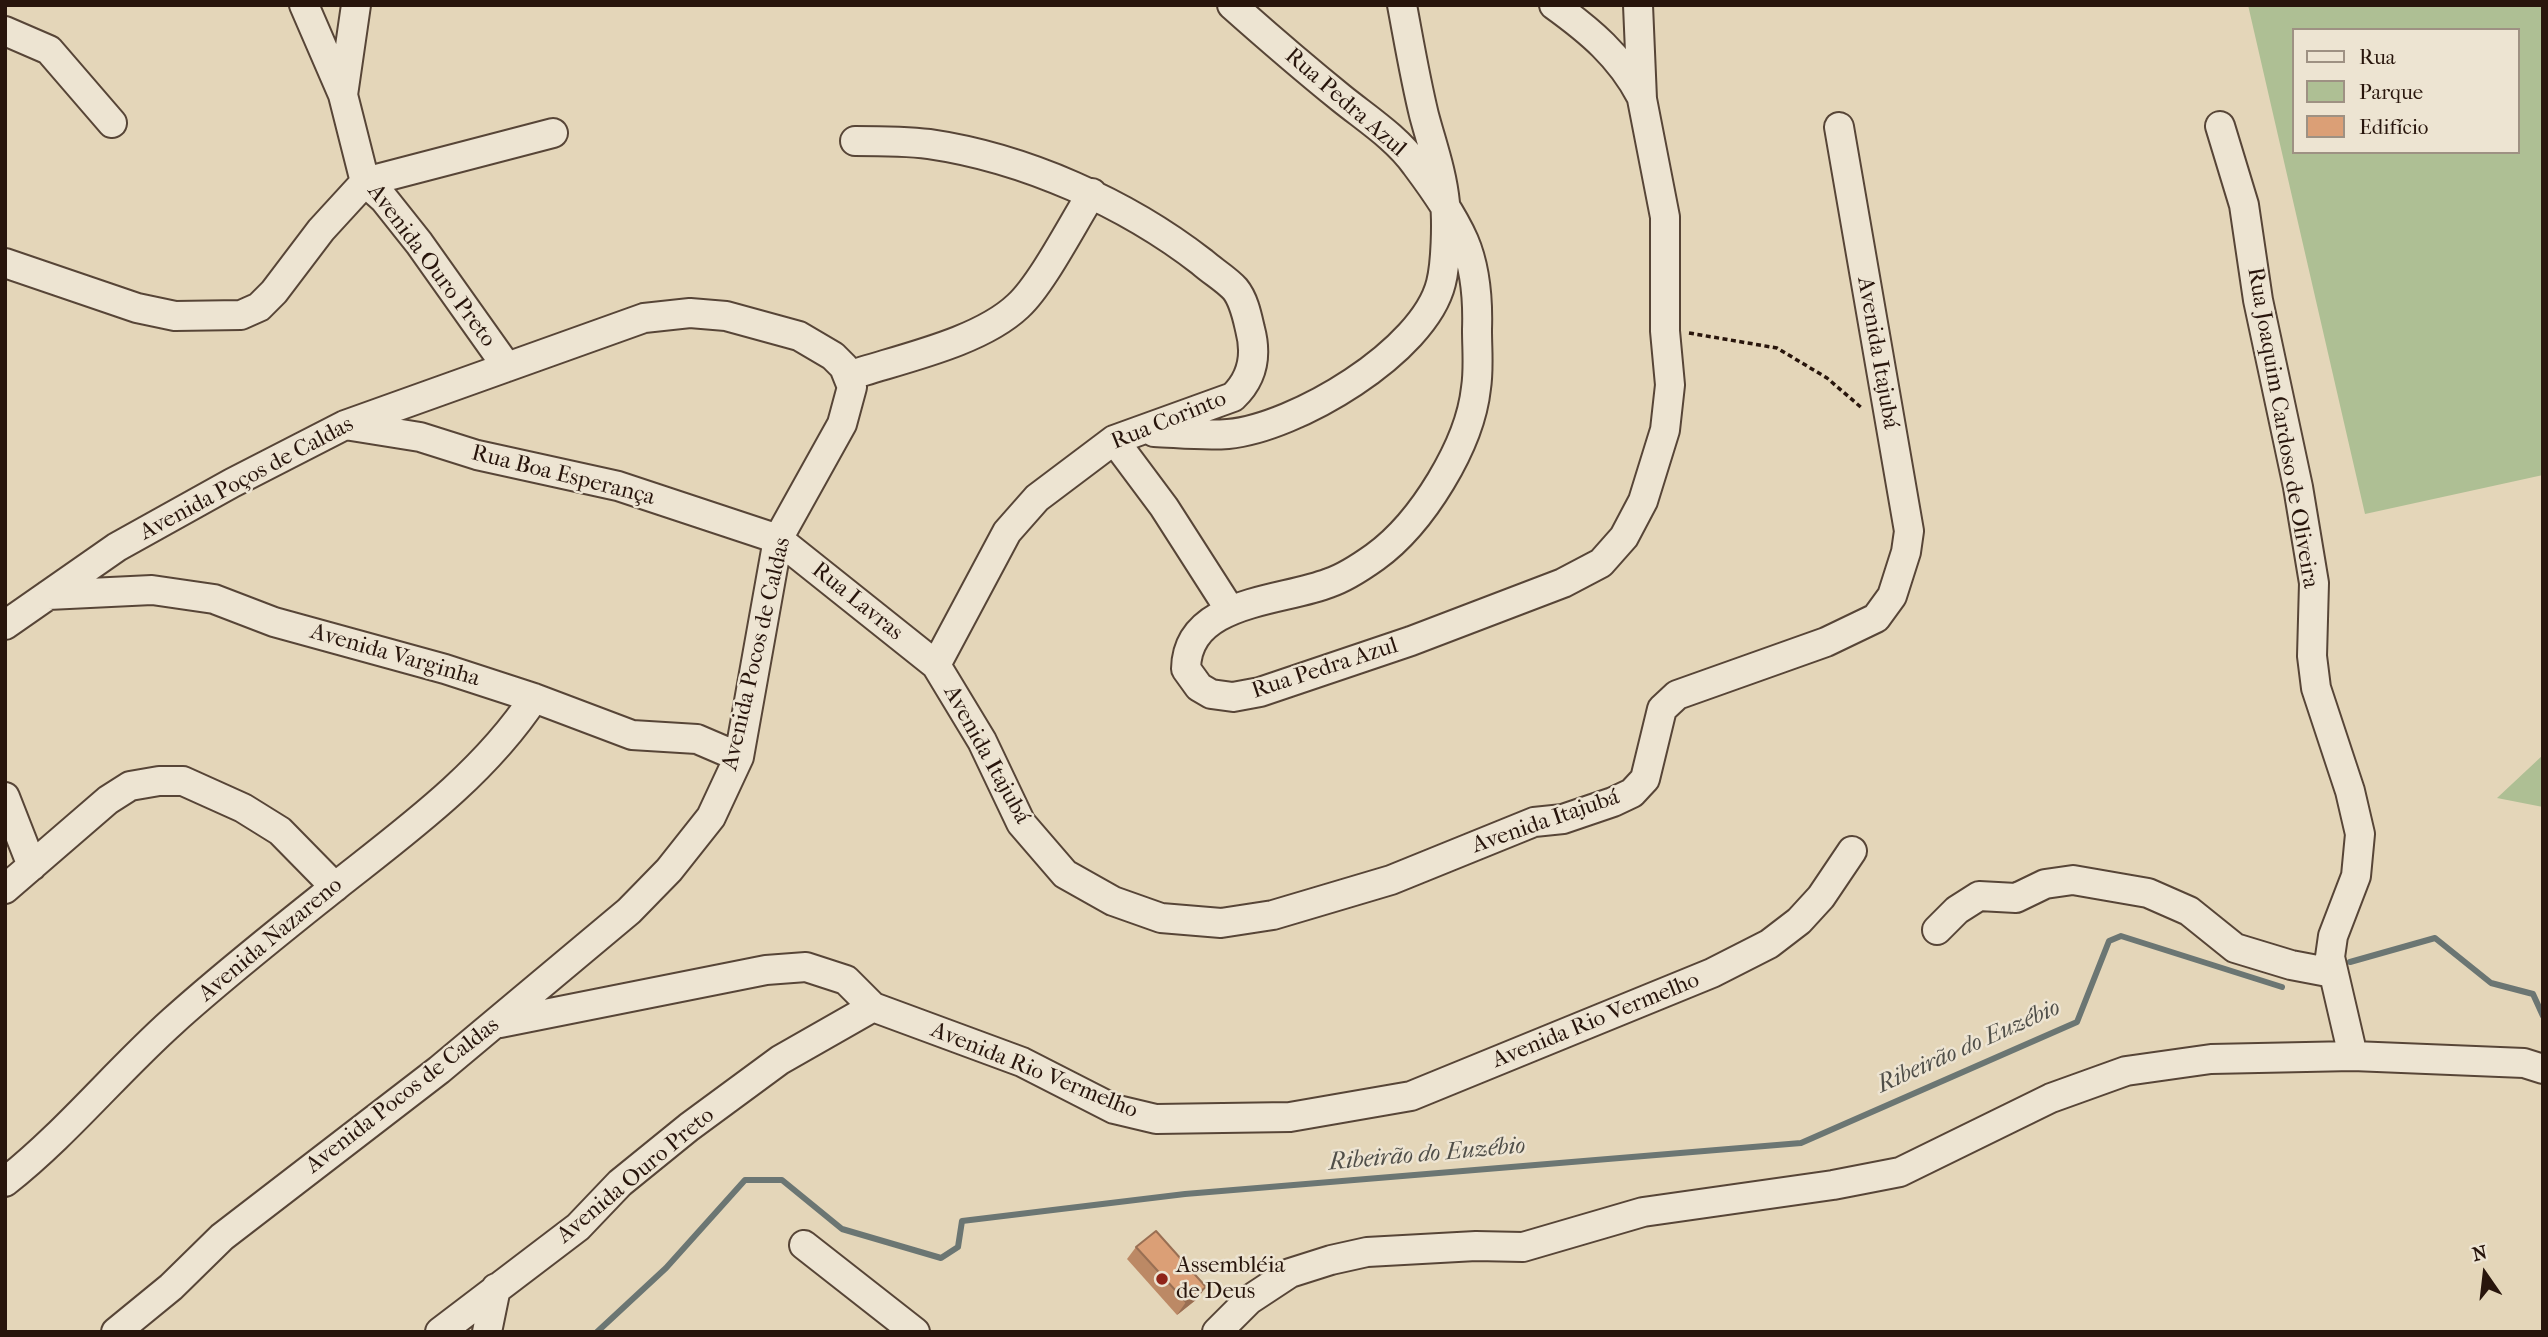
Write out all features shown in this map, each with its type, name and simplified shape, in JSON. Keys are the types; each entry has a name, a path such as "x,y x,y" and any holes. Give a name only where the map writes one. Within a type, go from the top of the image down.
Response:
{"street":[{"name":"Avenida Ouro Preto","path":"303,5 343,95 365,182 384,199 419,243 507,367"},
{"path":"343,95 356,5"},
{"name":"Rua Pedra Azul","path":"1233,5 1388,135 1416,164 1446,205 1465,242 1474,273 1478,307 1476,389 1467,428 1449,469 1412,520 1376,556 1330,583 1230,610 1202,629 1189,647 1186,669 1199,687 1210,694 1233,697 1260,692 1411,641 1563,583 1601,563 1624,537 1643,501 1665,430 1670,385 1665,331 1665,217 1642,99"},
{"path":"1230,610 1164,507 1124,436 1229,434 1294,416 1343,390 1393,352 1427,312 1441,283 1446,205 1440,167 1410,58 1402,5"},
{"path":"1554,5 1582,25 1617,57 1642,99"},
{"path":"1638,5 1642,99"},
{"path":"5,31 49,50 112,123"},
{"name":"Rua Joaquim Cardoso de Oliveira","path":"2220,126 2244,205 2258,300 2298,487 2314,583 2312,656 2316,688 2350,791 2360,834 2356,876 2333,936 2330,957 2353,1056"},
{"name":"Avenida Itajubá","path":"936,665 982,741 1021,823 1065,874 1113,901 1161,918 1221,923 1273,915 1391,880 1512,829 1534,822 1590,812 1632,793 1645,779 1662,709 1677,695 1856,629 1876,618 1892,596 1900,574 1909,531 1839,127"},
{"path":"5,262 137,308 176,316 241,314 259,307 274,292 321,230 365,182 553,133"},
{"name":"Rua Corinto","path":"855,141 930,144 1005,163 1092,193 1191,254 1236,289 1245,308 1254,342 1251,372 1244,387 1233,397 1124,436 1037,498 1007,532 936,665"},
{"path":"507,367 644,318 690,313 726,316 799,336 833,356 848,376 970,334 993,324 1019,305 1092,193"},
{"name":"Avenida Poços de Caldas","path":"5,625 117,547 232,482 345,425 507,367"},
{"name":"Avenida Pocos de Caldas","path":"116,1332 171,1287 222,1237 497,1023 629,911 669,870 711,817 739,757 778,539 842,425 852,387 848,376"},
{"name":"Rua Boa Esperança","path":"345,425 420,437 477,455 618,486 778,539"},
{"name":"Rua Lavras","path":"778,539 936,665"},
{"name":"Avenida Varginha","path":"44,596 104,590 152,590 214,599 274,622 534,698 632,735 697,739 739,757"},
{"name":"Avenida Nazareno","path":"5,1182 40,1155 93,1097 174,1021 398,838 467,776 512,731 534,698"},
{"path":"5,889 108,800 130,786 183,781 243,808 279,831 335,887"},
{"path":"5,797 32,866"},
{"name":"Avenida Rio Vermelho","path":"497,1023 766,970 806,967 846,980 873,1007 1022,1062 1114,1109 1156,1119 1290,1117 1411,1096 1712,973 1769,943 1799,921 1821,897 1852,851"},
{"path":"1937,930 1957,910 1979,896 2016,898 2045,884 2073,880 2148,893 2189,911 2235,948 2291,965 2333,973"},
{"name":"Avenida Ouro Preto","path":"440,1332 578,1227 620,1184 689,1127 780,1060 873,1007"},
{"path":"1217,1332 1249,1300 1290,1273 1331,1260 1367,1252 1476,1246 1523,1247 1643,1212 1833,1185 1900,1172 2052,1098 2126,1070 2211,1059 2353,1056 2524,1063 2543,1069"},
{"path":"804,1245 915,1332"},
{"path":"487,1332 496,1288"}],"path":[{"path":"1665,331 1730,338 1777,348 1827,378 1864,410"}],"green space":[{"path":"2248,5 2543,5 2543,475 2365,514"},
{"path":"2543,755 2543,807 2497,798"}],"building":[{"path":"1156,1231 1206,1287 1186,1302 1136,1247"}],"waterway":[{"name":"Ribeirão do Euzébio","path":"597,1332 666,1268 745,1180 782,1180 842,1229 941,1258 958,1247 962,1221 1185,1194 1801,1143 2077,1022 2109,941 2121,936 2282,987"},
{"path":"2350,962 2435,938 2491,983 2533,994 2543,1016"}],"place":[{"name":"Assembléia de Deus","path":"1162,1279"}]}
